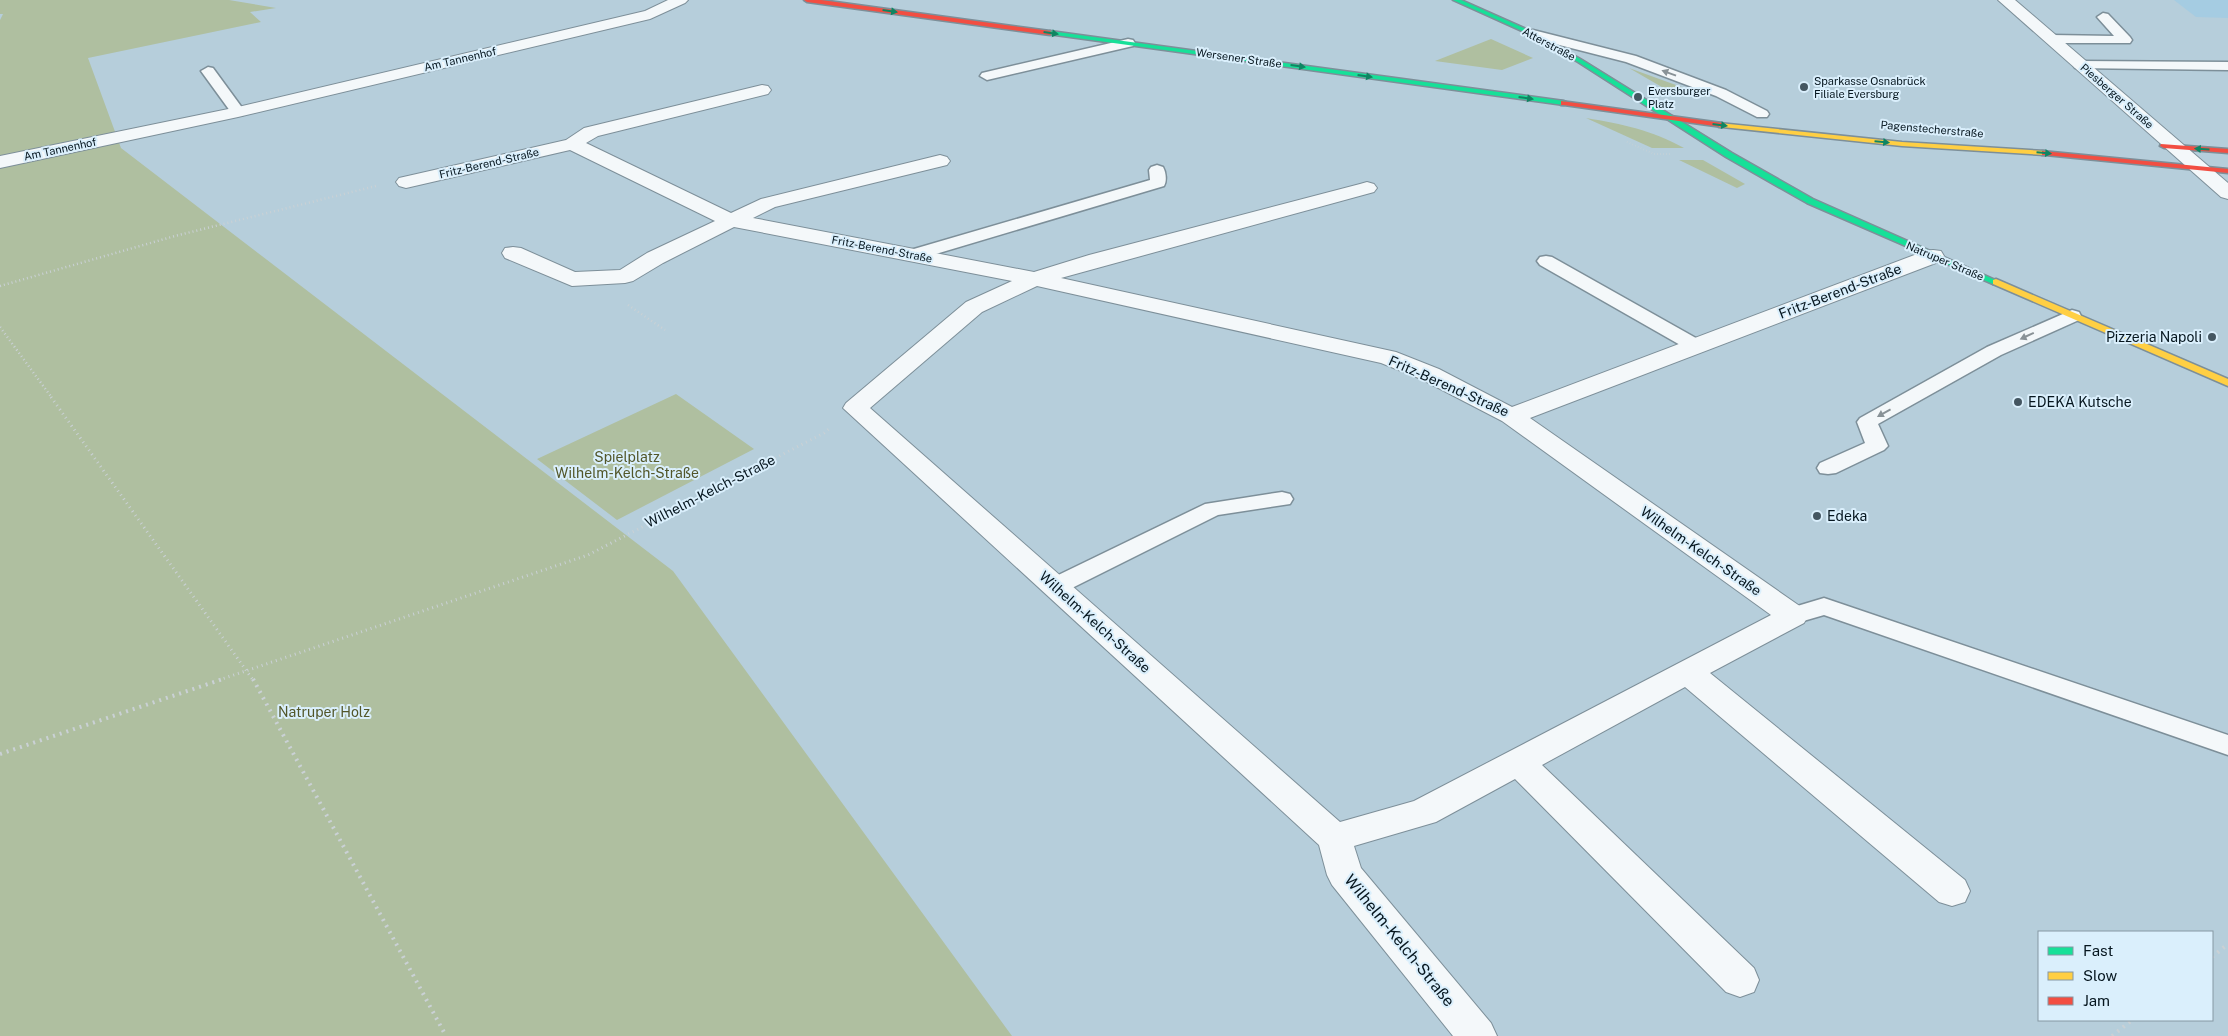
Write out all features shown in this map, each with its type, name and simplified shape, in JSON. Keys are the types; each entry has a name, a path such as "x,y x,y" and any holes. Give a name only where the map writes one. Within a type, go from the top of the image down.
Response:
{"main road":[{"name":"Wersener Straße","path":"806,0 1128,35 1672,118"},
{"path":"886,0 1083,26"},
{"name":"Atterstraße","path":"1456,0 1533,34 1638,97"},
{"path":"1610,94 1666,101"},
{"path":"1638,97 1672,118"},
{"path":"1724,109 1767,114"},
{"name":"Pagenstecherstraße","path":"1672,118 1840,139 2030,152 2228,171"},
{"name":"Natruper Straße","path":"1672,118 1745,165 1810,201 2228,383"},
{"path":"2155,146 2228,151"}],"street":[{"name":"Am Tannenhof","path":"0,162 238,112 650,14 680,0"},
{"name":"Piesberger Straße","path":"2006,0 2228,193"},
{"name":"Fritz-Berend-Straße","path":"406,182 572,144 591,132 762,90"},
{"name":"Fritz-Berend-Straße","path":"572,144 730,220 1035,279 1388,357 1430,374 1511,416 1933,256"},
{"path":"513,254 572,280 625,276 655,258 768,203 940,161"},
{"name":"Fritz-Berend-Straße","path":"1035,279 1106,257 1367,188"},
{"path":"855,408 974,307 1035,279"},
{"name":"Wilhelm-Kelch-Straße","path":"855,408 1056,586 1334,838 1345,875 1478,1036"},
{"name":"Wilhelm-Kelch-Straße","path":"1511,416 1793,616"},
{"path":"1334,838 1424,812 1793,616"},
{"path":"1688,672 1952,891"},
{"path":"1518,762 1740,980"}],"lane":[{"path":"2051,39 2125,40 2103,17"},
{"path":"1533,34 1631,59 1721,93 1767,114"},
{"path":"986,76 1128,35"},
{"path":"2080,65 2228,66"},
{"path":"208,71 238,112"},
{"path":"913,255 1158,183 1157,170"},
{"path":"1546,262 1696,346"},
{"path":"1828,468 1877,446 1868,422 1994,351 2072,316"},
{"path":"1056,586 1213,509 1282,499"},
{"path":"1793,616 1824,606 2228,745"}],"path":[{"path":"0,286 174,236 366,188 406,182"},
{"path":"625,276 626,304 665,330"},
{"path":"0,327 248,670 446,1036"},
{"name":"Wilhelm-Kelch-Straße","path":"0,754 588,555 824,433 855,408"},
{"path":"2213,955 2228,944"},
{"path":"2112,1036 2131,1021"}],"shaded area":[{"path":"2174,0 2228,0 2228,18 2196,17"}],"green space":[{"name":"Natruper Holz","path":"0,0 229,0 276,8 250,12 261,22 88,58 121,148 673,571 1012,1036 0,1036 0,20 3,14 0,14"},
{"path":"1491,39 1533,58 1502,70 1435,61"},
{"path":"1629,68 1709,97 1680,94 1667,90"},
{"path":"1586,118 1636,128 1684,148 1652,148"},
{"path":"1679,160 1703,160 1745,184 1737,188"},
{"name":"Spielplatz Wilhelm-Kelch-Straße","path":"676,394 754,449 617,520 537,459"}],"traffic: fast":[{"path":"1456,0 1533,34 1580,61 1729,155 1810,201 1996,282"},
{"path":"1050,33 1564,103"}],"traffic: slow":[{"path":"1722,125 1902,144 2045,153"},
{"path":"1996,282 2228,383"}],"traffic: jam":[{"path":"807,0 1050,33"},
{"path":"1564,103 1722,125"},
{"path":"2164,146 2228,151"},
{"path":"2045,153 2228,171"}],"place":[{"name":"Sparkasse Osnabrück Filiale Eversburg","path":"1804,87"},
{"name":"Eversburger Platz","path":"1638,97"},
{"name":"Pizzeria Napoli","path":"2212,337"},
{"name":"EDEKA Kutsche","path":"2018,402"},
{"name":"Edeka","path":"1817,516"}]}
